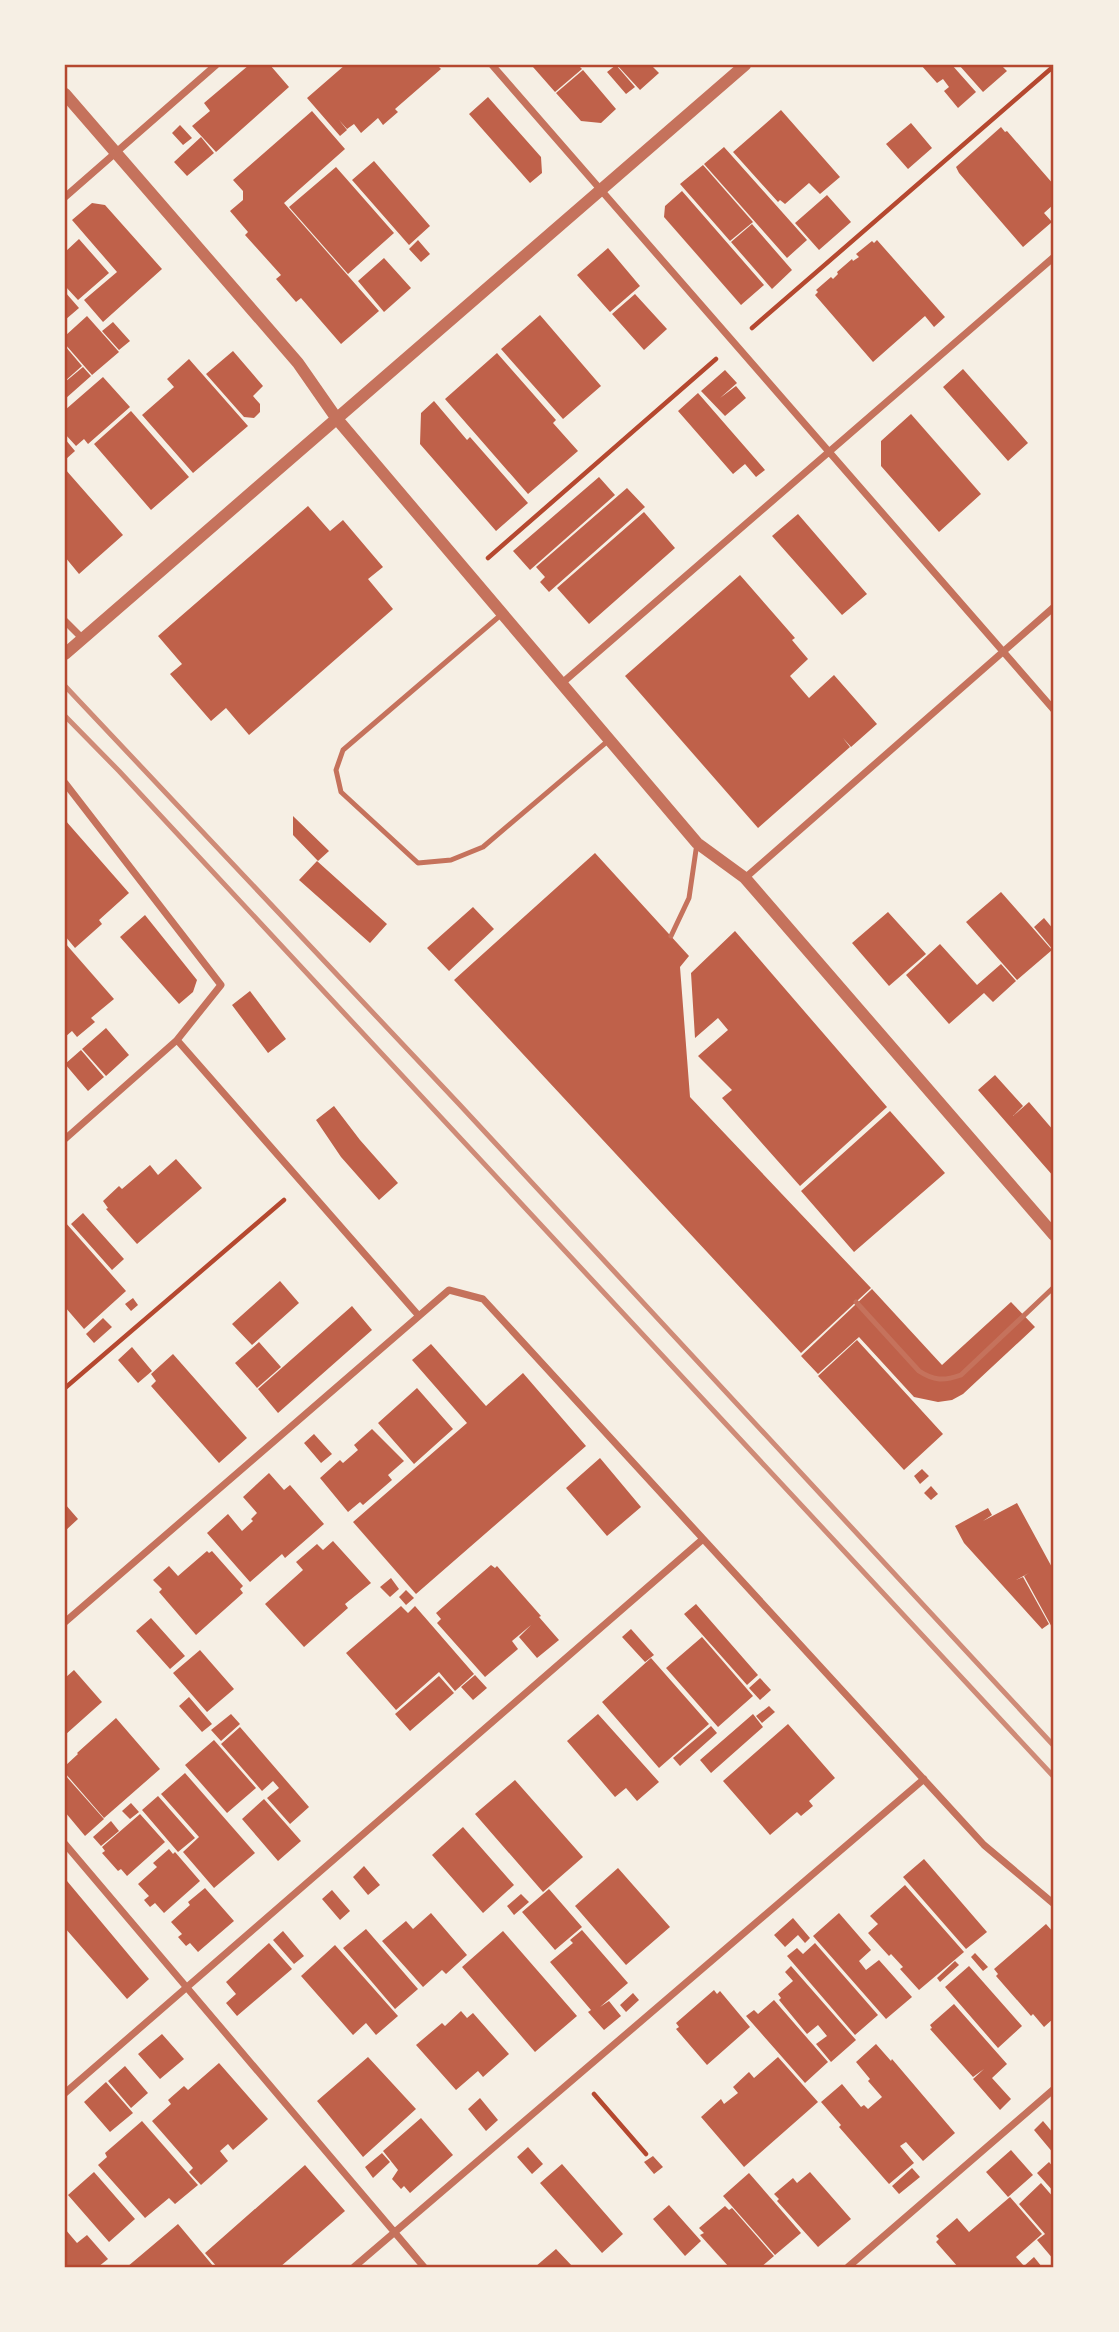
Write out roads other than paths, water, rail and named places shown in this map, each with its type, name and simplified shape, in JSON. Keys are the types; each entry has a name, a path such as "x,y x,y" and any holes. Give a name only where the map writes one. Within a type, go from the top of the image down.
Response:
{"street":[{"path":"65,197 216,65"},
{"path":"492,65 1054,710"},
{"path":"65,654 745,65"},
{"path":"65,94 298,363 337,419 697,844 745,878 1054,1235"},
{"path":"561,684 1054,257"},
{"path":"745,878 1054,607"},
{"path":"65,621 83,639"},
{"path":"65,783 221,985 177,1040 65,1139"},
{"path":"177,1040 419,1316"},
{"path":"65,1622 449,1290 482,1299 984,1845 1054,1904"},
{"path":"65,2093 703,1539"},
{"path":"354,2267 924,1779"},
{"path":"65,1843 424,2267"},
{"path":"848,2267 1054,2089"}],"lane":[{"path":"502,614 343,750 336,770 341,792 418,863 451,860 483,848 608,740"},
{"path":"671,936 689,898 697,844"},
{"path":"856,1302 919,1371 930,1378 946,1381 961,1375 1054,1287"}],"railway":[{"path":"65,686 459,1104 1054,1746"},
{"path":"65,716 1054,1777"}]}
